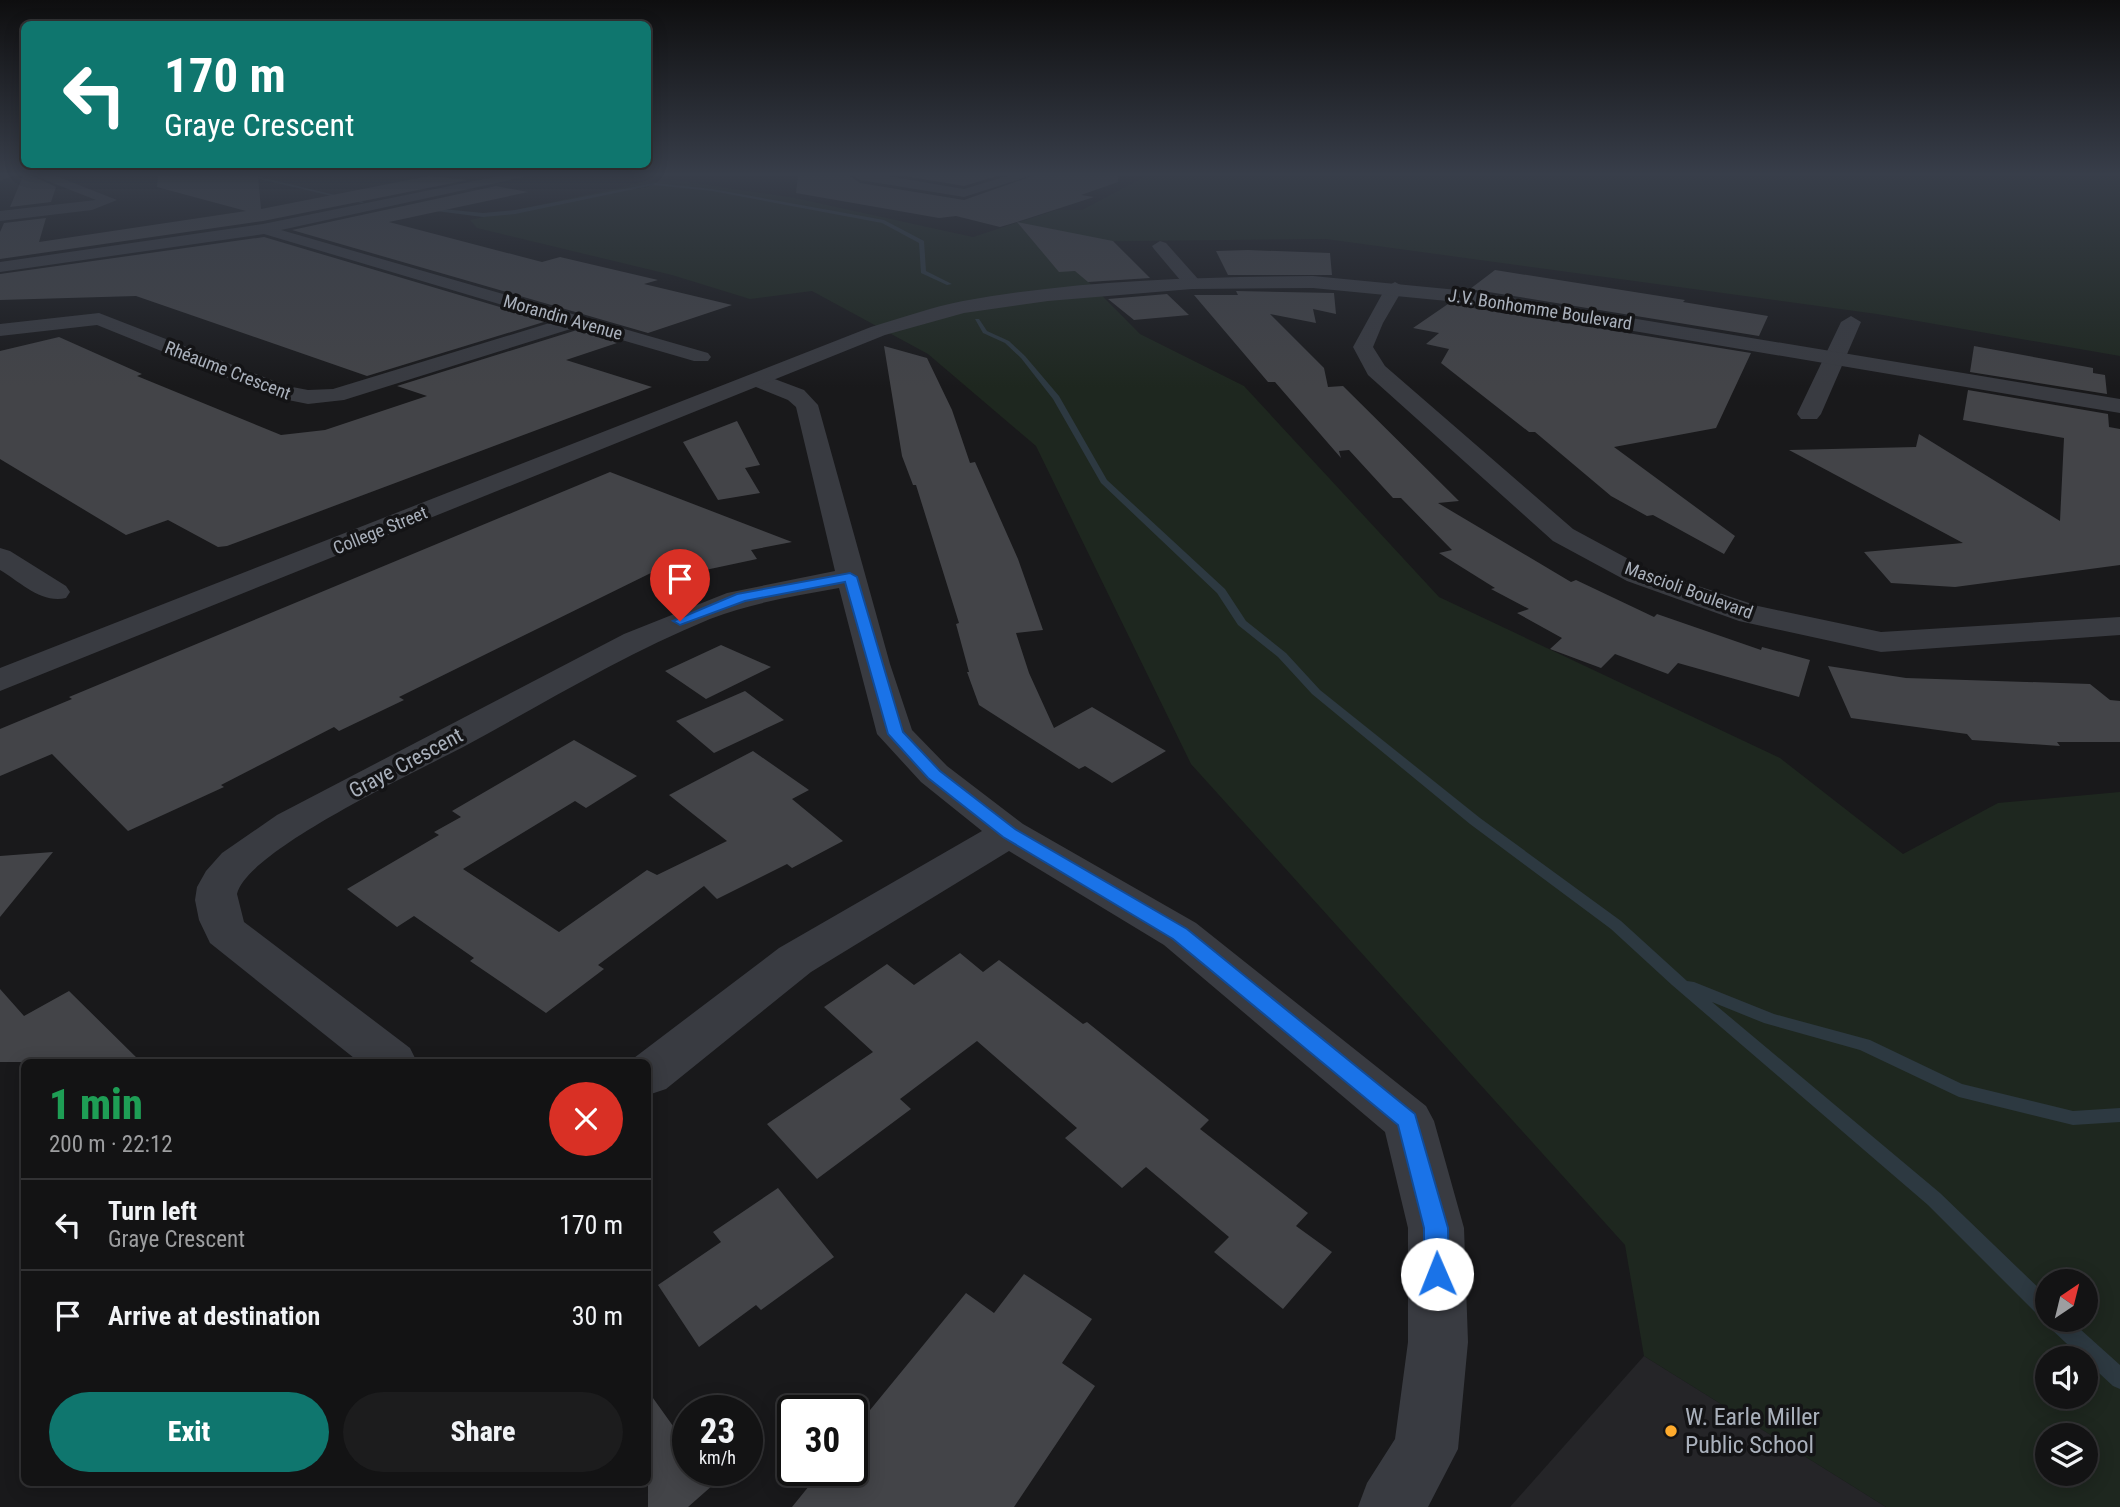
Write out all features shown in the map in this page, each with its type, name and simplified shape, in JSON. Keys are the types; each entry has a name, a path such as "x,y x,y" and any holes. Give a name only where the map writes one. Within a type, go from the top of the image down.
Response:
{"street":[{"path":"0,267 143,246"},
{"name":"Morandin Avenue","path":"322,246 701,357"},
{"path":"1160,246 1192,284"},
{"name":"J.V. Bonhomme Boulevard","path":"759,380 878,331 952,310 1048,295 1192,284 1314,282 1395,287 1835,357 2120,406"},
{"name":"Mascioli Boulevard","path":"1395,287 1373,323 1363,347 1376,370 1563,535 1637,575 1750,614 1881,642 2120,626"},
{"name":"Rhéaume Crescent","path":"0,330 99,319 279,391 300,398 317,398 337,395 576,321"},
{"path":"1809,414 1851,322"},
{"path":"759,380 796,395 807,405 873,664 895,734 934,774 1009,833 1180,934 1408,1121 1436,1228 1438,1342 1426,1449 1391,1507"},
{"name":"College Street","path":"0,680 759,380"},
{"path":"0,557 55,592"},
{"name":"Graye Crescent","path":"389,1059 226,932 216,910 216,898 220,883 240,860 299,820 640,638 742,597 850,577"},
{"path":"651,1072 795,961 1009,833"}],"shaded area":[{"path":"553,246 1053,246 1140,334 1244,386 1439,597 1780,758 1903,854 1998,803 2120,792 2120,1507 1886,1507 1644,1356 1625,1245 1191,764 1036,446 928,354 812,291 750,299 672,275"},
{"path":"1380,246 2120,246 2120,356 1877,314"},
{"name":"W. Earle Miller Public School","path":"1644,1356 1886,1507 1510,1507"}],"building":[{"path":"0,246 88,246 0,259"},
{"path":"197,246 295,246 547,321 367,376 136,296 0,300 0,274"},
{"path":"348,246 482,246 542,262 560,257 658,280 644,284 732,305 648,333"},
{"path":"1037,246 1118,246 1150,278 1088,282 1075,271 1059,272"},
{"path":"1216,251 1330,253 1332,275 1228,275"},
{"path":"1495,270 1768,316 1759,336 1470,289"},
{"path":"1236,291 1334,293 1336,314 1313,309 1316,323 1270,314 1324,368 1328,387 1343,386 1459,501 1438,503 1571,582 1576,580 1654,617 1657,614 1761,650 1762,647 1810,660 1799,697 1678,663 1668,674 1615,654 1601,668 1550,649 1562,638 1517,613 1529,609 1491,589 1495,588 1439,553 1452,550 1401,498 1393,498 1349,450 1339,451 1341,458 1275,382 1268,382 1194,295 1238,295"},
{"path":"1167,294 1189,315 1134,320 1108,299"},
{"path":"1448,304 1751,353 1716,428 1614,447 1735,536 1724,554 1653,515 1647,516 1611,496 1535,432 1529,432 1441,363 1449,349 1426,344 1439,333 1413,328"},
{"path":"577,330 620,342 566,360 652,387 227,546 218,547 168,520 126,535 0,459 0,351 59,337 142,374 137,376 281,435 325,430 427,396 397,386"},
{"path":"884,346 927,358 952,410 970,463 975,462 1018,559 1043,630 1016,633 1029,673 1054,728 1092,707 1166,751 1112,783 1085,766 1079,769 979,705 967,672 956,624 959,623 916,485 913,485 902,456"},
{"path":"1974,346 2093,368 2093,373 2105,375 2107,394 1970,372"},
{"path":"1968,390 2108,414 2109,427 2120,429 2120,565 1955,587 1891,583 1864,552 1963,543 1789,450 1916,447 1919,434 2060,521 2064,438 1963,420"},
{"path":"737,421 760,465 745,468 760,493 718,500 683,442"},
{"path":"610,472 792,542 751,550 757,559 696,572 691,561 659,569 399,697 404,700 339,731 334,727 221,785 224,787 128,831 52,754 0,776 0,729 72,699 69,697"},
{"path":"721,645 771,667 706,699 665,671"},
{"path":"1828,666 1906,678 2090,684 2110,700 2120,701 2120,742 2057,742 2060,746 1972,740 1967,734 1851,718"},
{"path":"745,691 784,720 714,753 676,721"},
{"path":"574,740 637,776 586,808 575,801 463,869 559,932 647,870 657,875 727,841 669,795 753,751 809,790 792,799 843,841 792,868 787,864 717,899 704,886 598,965 604,969 546,1013 470,961 474,958 414,916 397,927 347,889 439,835 434,832 461,817 452,811"},
{"path":"53,852 0,917 0,856"},
{"path":"960,953 983,972 999,960 1083,1024 1087,1022 1209,1120 1200,1129 1308,1213 1296,1226 1332,1252 1283,1309 1214,1252 1229,1237 1146,1167 1122,1188 1065,1138 1077,1128 977,1041 900,1099 911,1109 817,1179 767,1124 873,1052 824,1007 887,964 914,985"},
{"path":"0,989 24,1016 69,991 138,1059 21,1059 21,1062 0,1062"},
{"path":"778,1188 834,1257 761,1310 756,1305 699,1347 658,1285 721,1242 713,1232"},
{"path":"1024,1274 1092,1319 1062,1363 1095,1386 1014,1507 792,1507 809,1486 868,1486 868,1412 966,1293 994,1313"},
{"path":"651,1395 672,1425 672,1486 712,1486 688,1507 648,1507 648,1486 651,1486"}],"waterway":[{"path":"922,246 923,272 949,284"},
{"path":"977,320 985,332 1007,342 1023,357 1056,398 1104,481 1221,591 1242,623 1282,655 1316,692 1475,821 1616,925 1677,981 1934,1199 2035,1298"},
{"path":"1689,986 1770,1019 1864,1045 1959,1090 2073,1118 2120,1115"},
{"path":"2069,1332 2120,1379"}],"place":[{"name":"W. Earle Miller Public School","path":"1671,1431"}],"route":[{"path":"680,621 742,597 850,577 895,734 934,774 1009,833 1180,934 1408,1121 1436,1228 1437,1274"}]}
